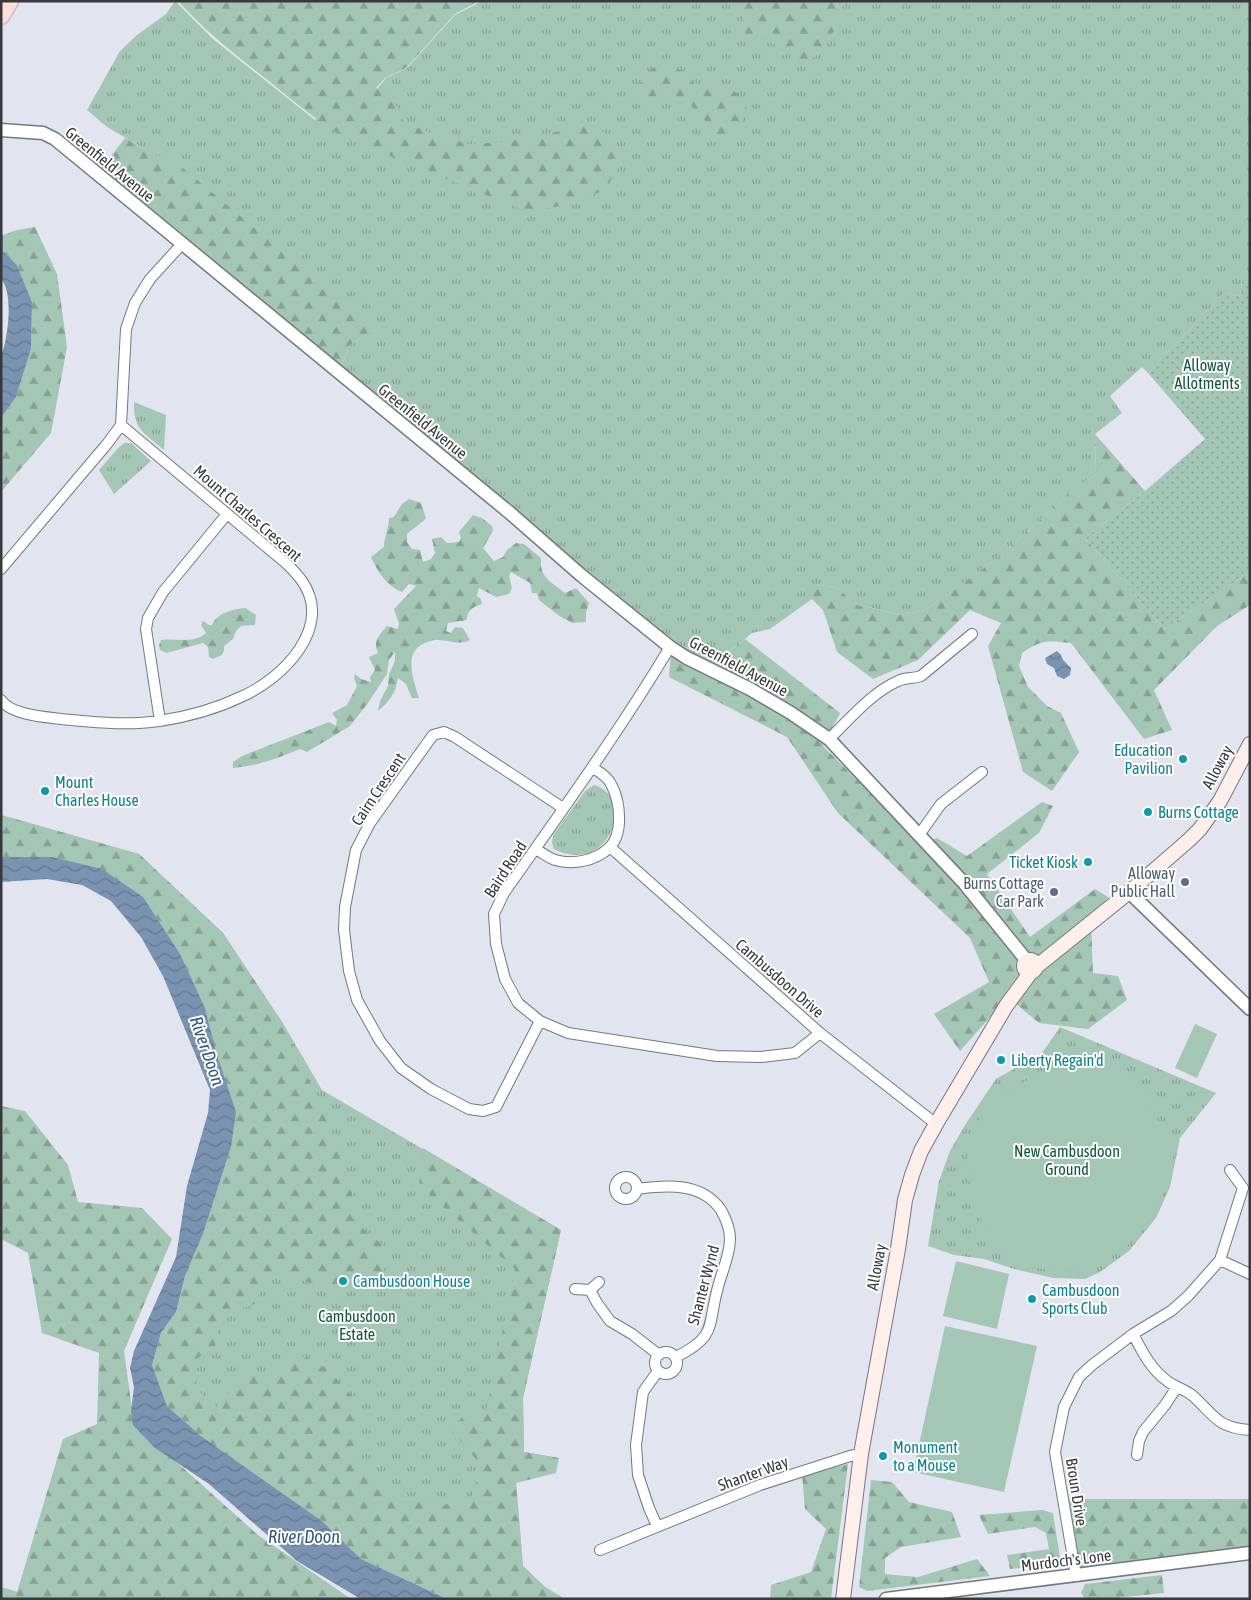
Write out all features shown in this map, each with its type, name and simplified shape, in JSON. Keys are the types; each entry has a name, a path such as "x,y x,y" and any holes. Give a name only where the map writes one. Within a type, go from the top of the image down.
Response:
{"main road":[{"path":"1,16 10,1"},
{"name":"Alloway","path":"843,1599 861,1454 905,1200 921,1151 1006,1006 1032,967 1129,892 1190,840 1220,801 1250,744"}],"street":[{"name":"Greenfield Avenue","path":"1,130 30,131 43,133 55,138 670,647 687,658 750,689 792,713 829,739 970,889 1032,967"},
{"path":"1,569 107,444 120,424 126,329 135,303 150,279 182,244"},
{"name":"Mount Charles Crescent","path":"1,700 18,711 42,717 123,724 160,721 210,709 244,696 282,670 302,648 311,626 312,610 309,596 302,581 287,564 120,424"},
{"path":"160,721 146,629 148,618 163,592 227,514"},
{"path":"829,739 881,691 904,678 917,678 921,676 972,634"},
{"name":"Baird Road","path":"670,647 593,768 504,892 494,914 496,944 505,979 518,1003 540,1021 568,1033 717,1056 761,1057 794,1052 820,1033"},
{"name":"Cairn Crescent","path":"540,1021 496,1107 483,1111 469,1109 431,1089 401,1068 380,1041 357,1000 349,971 344,930 345,907 356,850 370,823 433,735 444,732 455,737 563,808"},
{"path":"535,849 554,860 570,862 587,861 610,847 619,822 618,804 612,784 593,768"},
{"path":"920,835 941,804 982,772"},
{"name":"Cambusdoon Drive","path":"610,847 820,1033 936,1124"},
{"path":"1129,892 1250,1009"},
{"name":"Broun Drive","path":"1076,1576 1055,1452 1064,1407 1080,1377 1102,1356 1171,1311 1188,1296 1220,1260 1246,1187 1230,1170"},
{"name":"Shanter Wynd","path":"637,1189 675,1186 692,1189 717,1205 727,1220 730,1237 728,1254 716,1294 709,1332 690,1350 676,1357"},
{"path":"1220,1260 1250,1274"},
{"path":"574,1289 590,1290 599,1282"},
{"path":"590,1290 596,1303 610,1321 632,1334 659,1355"},
{"path":"1133,1334 1154,1370 1168,1382 1191,1395 1218,1422 1238,1430 1250,1430"},
{"path":"668,1352 676,1357 678,1364 673,1373 666,1375 658,1371 655,1364 659,1355 668,1352"},
{"path":"657,1526 638,1475 636,1445 643,1392 658,1371"},
{"path":"1137,1455 1143,1432 1177,1387"},
{"name":"Shanter Way","path":"600,1550 760,1485 861,1454"},
{"name":"Murdoch's Lone","path":"886,1599 1076,1576 1250,1552"}],"green space":[{"path":"175,1 213,39 315,120 377,89 386,78 407,68 455,15 482,1 1250,1 1250,282 1242,281 1240,296 1224,293 1148,373 1142,367 1110,396 1122,413 1095,434 1096,474 1070,492 1002,555 925,610 901,615 857,605 836,587 816,585 812,599 770,629 752,633 716,662 673,641 339,373 349,346 375,329 150,152 107,127 87,110 120,51 137,35 166,14"},
{"path":"178,1 479,1 455,14 406,68 385,78 376,88 392,96 403,121 428,132 468,144 507,142 595,124 628,155 602,191 575,203 528,212 362,145 334,131 234,54"},
{"path":"746,1 844,1 828,42 812,58 803,60 793,58 782,48 745,33 745,24 741,11 746,6"},
{"path":"659,64 683,71 695,86 706,90 719,91 728,86 742,98 747,109 741,126 727,139 711,134 703,118 683,98 666,99 648,107 641,98 639,85 648,71"},
{"path":"125,138 150,152 177,163 375,329 349,346 339,373 97,174"},
{"path":"35,227 57,274 67,347 51,433 1,492 1,418 16,397 31,349 32,302 17,265 3,251 3,235"},
{"name":"Alloway Allotments","path":"1242,281 1250,282 1250,572 1164,629 1085,538 1145,491 1205,439 1148,373 1224,293 1240,296"},
{"path":"134,402 166,415 164,450 146,435 138,425 134,411"},
{"path":"1095,434 1145,491 1085,538 1164,629 1250,572 1250,605 1217,626 1154,690 1172,730 1144,739 1071,643 1040,643 1022,653 1019,666 1028,687 1047,706 1061,713 1079,752 1052,791 1023,772 988,646 1001,623 970,610 918,660 873,679 837,652 823,610 812,599 815,585 836,587 857,605 901,615 925,610 1002,555 1070,492 1096,474"},
{"path":"124,443 131,443 151,461 114,494 99,470"},
{"path":"409,499 421,503 426,518 407,534 407,542 412,549 420,550 423,562 431,559 435,553 432,539 441,537 447,543 459,542 461,538 459,532 473,515 482,518 492,526 493,531 483,548 494,561 503,557 507,550 516,543 524,544 541,558 542,570 547,579 565,593 576,588 589,603 586,612 586,622 572,623 558,615 539,600 537,593 532,593 530,583 511,572 509,576 512,588 509,594 496,597 479,588 477,596 481,599 482,604 471,609 467,620 448,623 446,631 451,633 455,627 463,628 470,640 457,642 433,640 418,647 412,660 412,668 419,698 412,698 406,684 398,678 396,688 391,697 378,711 380,701 388,686 389,674 395,661 395,652 389,660 387,674 350,726 307,752 300,749 268,761 233,768 233,762 242,756 329,722 336,726 337,720 332,713 347,705 357,686 354,678 355,674 361,679 371,682 370,677 375,670 369,657 378,653 376,642 387,626 398,629 399,624 394,609 416,586 409,584 402,592 397,590 376,568 371,557 384,547 389,518 394,517 402,504"},
{"path":"245,608 256,615 255,625 241,626 236,631 233,639 224,646 222,655 213,659 209,657 208,647 203,643 166,653 160,650 161,640 196,638 206,633 201,625 203,621 212,625 221,615"},
{"path":"745,639 840,713 823,746 922,844 937,838 967,856 1042,802 1053,806 1039,833 987,874 1030,937 1095,889 1108,897 1091,922 1093,973 1118,976 1127,1000 1088,1029 1039,1023 1008,997 960,1051 934,1014 989,982 970,938 838,813 787,737 669,677 672,641 716,662"},
{"path":"594,785 607,793 614,804 615,818 611,832 602,844 589,853 573,855 554,849 552,843 553,835 586,790"},
{"name":"Cambusdoon Estate","path":"1,815 139,854 223,933 284,1025 322,1090 561,1230 523,1398 524,1452 559,1458 516,1483 523,1566 545,1587 565,1599 447,1599 167,1406 231,1147 143,897 52,857 1,857"},
{"name":"Cambusdoon Estate","path":"1,815 139,854 223,933 284,1025 333,1133 362,1228 389,1250 380,1287 312,1283 269,1272 255,1304 220,1316 215,1346 197,1359 196,1388 216,1407 243,1376 265,1376 305,1356 327,1369 356,1400 355,1454 396,1494 437,1507 472,1497 481,1465 451,1430 463,1416 485,1417 515,1269 419,1186 423,1148 561,1230 523,1398 524,1452 559,1458 556,1473 516,1483 523,1566 545,1587 565,1599 447,1599 361,1559 322,1521 201,1436 167,1406 152,1365 161,1333 176,1312 185,1276 203,1234 231,1147 216,1052 205,1008 180,954 143,897 52,857 1,857"},
{"path":"1195,1024 1217,1034 1197,1078 1175,1068"},
{"name":"New Cambusdoon Ground","path":"1060,1027 1216,1093 1180,1138 1170,1187 1156,1218 1129,1251 1100,1272 1085,1279 1053,1278 1014,1269 984,1259 954,1255 928,1246 939,1181 950,1151 965,1125 996,1079 1042,1053"},
{"name":"New Cambusdoon Ground","path":"1078,1062 1104,1065 1122,1070 1137,1079 1146,1089 1151,1110 1152,1126 1172,1143 1174,1151 1168,1185 1150,1219 1125,1248 1104,1261 1080,1271 1036,1268 1010,1260 995,1243 982,1222 970,1185 967,1156 970,1134 983,1113 1003,1095 1024,1082 1056,1067"},
{"path":"1,1106 25,1111 68,1165 78,1202 142,1208 172,1239 124,1351 134,1424 258,1535 351,1599 15,1599 63,1439 97,1424 99,1353 42,1333 28,1253 1,1239"},
{"path":"956,1261 1009,1274 997,1329 943,1316"},
{"path":"945,1326 1037,1346 1004,1492 913,1472"},
{"path":"848,1464 831,1599 770,1599 771,1585 811,1572 826,1529 805,1509 802,1474"},
{"path":"871,1480 892,1482 909,1502 952,1512 961,1537 901,1547 885,1558 885,1574 918,1577 977,1559 990,1576 867,1591 859,1587"},
{"path":"1062,1499 1250,1499 1250,1553 1076,1576"},
{"path":"1042,1510 1053,1513 1060,1558 1053,1565 1010,1569 1007,1555 1049,1549 1046,1533 1035,1527 988,1534 979,1515"},
{"path":"1162,1575 1164,1593 1105,1599 1085,1599 1081,1593 1085,1584"},
{"path":"1,1587 18,1592 15,1599 1,1599"}],"water":[{"path":"1,233 3,235 3,251 17,265 32,302 31,349 16,397 1,418 1,356 8,328 9,305 5,286 1,279"},
{"path":"1057,651 1071,668 1070,675 1064,679 1057,676 1054,668 1047,664 1045,658"},
{"name":"River Doon","path":"1,857 52,857 102,869 143,897 180,954 205,1008 216,1052 236,1112 231,1147 203,1234 185,1276 176,1312 161,1333 152,1365 167,1406 201,1436 322,1521 361,1559 447,1599 359,1598 297,1561 209,1484 155,1448 133,1425 131,1411 134,1387 130,1368 134,1351 176,1257 187,1186 208,1113 210,1090 163,976 141,937 111,901 82,885 47,879 1,882"}],"place":[{"name":"Education Pavilion","path":"1183,759"},
{"name":"Mount Charles House","path":"45,791"},
{"name":"Burns Cottage","path":"1148,812"},
{"name":"Ticket Kiosk","path":"1088,862"},
{"name":"Alloway Public Hall","path":"1185,882"},
{"name":"Burns Cottage Car Park","path":"1054,892"},
{"name":"Liberty Regain'd","path":"1001,1060"},
{"name":"Cambusdoon House","path":"343,1281"},
{"name":"Cambusdoon Sports Club","path":"1032,1299"},
{"name":"Monument to a Mouse","path":"883,1456"}]}
